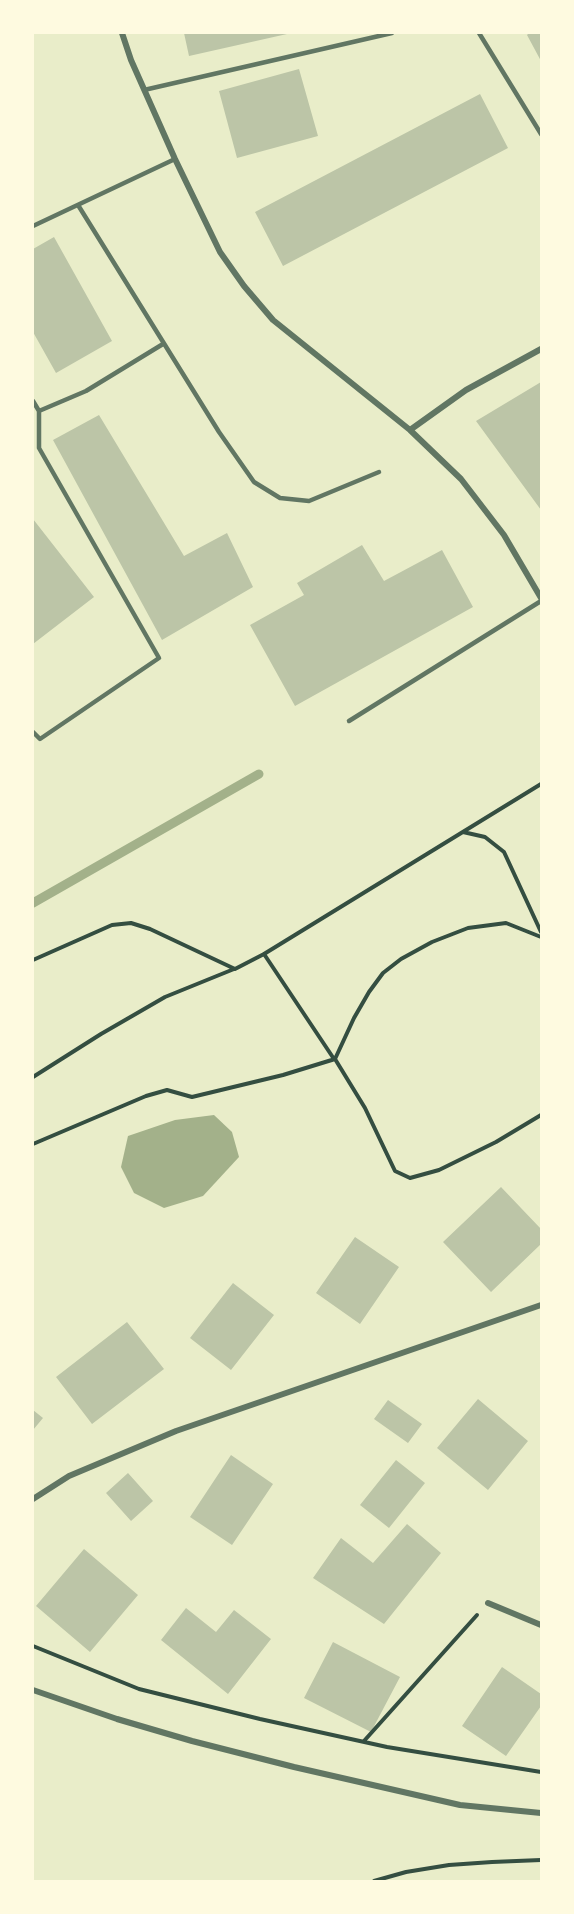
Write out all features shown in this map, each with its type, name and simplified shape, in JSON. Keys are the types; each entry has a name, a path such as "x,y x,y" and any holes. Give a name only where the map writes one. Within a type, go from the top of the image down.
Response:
{"street":[{"path":"122,33 131,60 174,159 220,252 244,286 273,320 410,430 461,479 504,535 541,600"},
{"path":"410,430 466,390 541,350"},
{"path":"33,1499 69,1476 176,1431 541,1305"},
{"path":"488,1603 541,1625"},
{"path":"33,1690 192,1741 294,1767 460,1805 541,1813"}],"lane":[{"path":"144,90 392,33"},
{"path":"479,33 541,134"},
{"path":"33,226 174,159"},
{"path":"78,205 163,344 254,482 280,498 309,501 380,472"},
{"path":"39,411 86,391 163,344"},
{"path":"33,401 39,411 39,448 159,658 40,739 33,732"},
{"path":"349,721 541,600"}],"path":[{"path":"33,1077 165,997 235,969 264,954 541,784"},
{"path":"463,832 485,837 504,852 541,932"},
{"path":"33,960 112,925 131,923 150,928 235,969"},
{"path":"33,1144 146,1096 167,1090 192,1097 284,1075 335,1059 354,1018 383,973 401,959 432,942 468,928 506,923 541,937"},
{"path":"264,954 365,1108 395,1171 410,1178 439,1170 496,1142 541,1115"},
{"path":"364,1742 488,1603"},
{"path":"33,1646 139,1689 364,1742 541,1772"},
{"path":"374,1881 406,1872 449,1865 541,1860"}],"shaded area":[{"path":"214,1115 232,1132 239,1157 203,1196 164,1208 134,1193 121,1167 128,1136 175,1120"}],"building":[{"path":"184,33 287,33 287,34 189,56"},
{"path":"541,33 541,61 527,35"},
{"path":"299,69 318,136 237,158 219,91"},
{"path":"480,94 508,148 283,266 255,212"},
{"path":"54,237 112,341 56,373 33,332 33,249"},
{"path":"541,382 541,510 476,421"},
{"path":"99,415 184,556 227,533 253,587 162,640 53,440"},
{"path":"33,519 94,597 33,644"},
{"path":"362,545 384,581 442,550 473,607 295,706 250,625 304,595 297,583"},
{"path":"501,1187 541,1229 541,1244 491,1292 443,1242"},
{"path":"355,1237 399,1267 360,1324 316,1293"},
{"path":"233,1283 274,1315 231,1370 190,1338"},
{"path":"127,1322 164,1369 92,1424 56,1377"},
{"path":"478,1399 528,1441 488,1490 437,1448"},
{"path":"388,1400 422,1424 408,1443 374,1419"},
{"path":"33,1410 43,1418 33,1430"},
{"path":"231,1455 273,1484 232,1545 190,1517"},
{"path":"396,1460 425,1483 389,1528 360,1505"},
{"path":"128,1473 153,1501 131,1521 106,1493"},
{"path":"407,1524 441,1553 384,1624 313,1578 341,1538 373,1563"},
{"path":"84,1549 138,1595 90,1652 36,1606"},
{"path":"186,1608 216,1632 234,1610 271,1639 228,1694 161,1640"},
{"path":"333,1642 400,1677 371,1732 304,1698"},
{"path":"502,1667 541,1694 541,1706 506,1756 462,1726"}],"waterway":[{"path":"33,903 259,774"}]}
